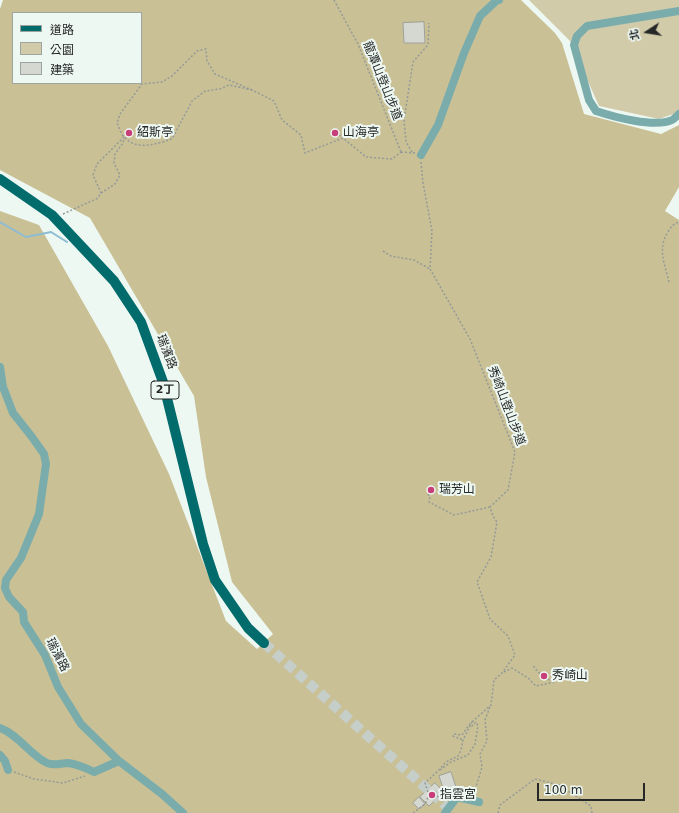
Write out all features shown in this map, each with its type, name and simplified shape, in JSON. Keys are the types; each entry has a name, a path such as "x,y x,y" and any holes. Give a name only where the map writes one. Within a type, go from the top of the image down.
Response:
{"main road":[{"name":"瑞濱路","path":"0,179 52,215 114,281 141,322 163,382 203,544 216,580 248,628 264,643"}],"street":[{"path":"421,155 438,125 464,53 480,16 499,0"},
{"path":"679,11 588,26 577,36 574,45 589,100 596,111 615,117 659,123 673,120 679,114"},
{"name":"瑞濱路","path":"0,367 3,387 12,413 32,436 44,454 46,464 39,514 21,558 6,580 5,588 8,597 23,612 24,622 44,655 58,687 81,724 119,761 162,794 183,813"},
{"path":"0,728 8,731 38,758 49,764 76,764 94,772 119,761"},
{"path":"0,755 5,761 8,770"},
{"path":"445,813 457,797 479,802"}],"path":[{"name":"龍潭山登山步道","path":"334,0 358,44 401,152"},
{"path":"412,152 406,142 404,120 413,62 428,45 429,23"},
{"path":"252,90 229,85 220,89 204,91 192,101 172,139 146,146 134,144 124,137 117,123 120,114 142,84 162,82 172,76 197,51 206,49 206,61 215,74 252,90 274,101 282,120 301,135 305,153 343,138"},
{"path":"339,135 366,157 392,159 401,152 412,152 421,155 423,183 432,231 430,270 414,260 391,256 383,251"},
{"path":"101,194 93,175 97,164 124,137"},
{"path":"52,215 65,213 98,198 115,184 120,175 114,163 115,154 123,143 124,137"},
{"path":"669,282 661,249 664,238 673,224 679,222"},
{"name":"秀崎山登山步道","path":"430,270 470,339 515,452 508,490 490,507"},
{"path":"428,494 430,496 429,502 454,515 490,507 497,522 491,557 477,582 490,618 508,636 515,655 502,673 494,680 491,705 486,720 487,741 480,754 482,768 476,787 457,797 450,794 442,797 429,794"},
{"path":"502,673 512,668 528,678 536,686 555,682 546,678 537,671 533,665"},
{"path":"463,740 453,736 454,734 462,735 469,725 491,705"},
{"path":"413,813 425,804 429,794 425,783 446,762 458,756 463,740 472,722"},
{"path":"438,771 451,762 468,754 475,744 478,726 476,722 470,728"},
{"path":"8,770 34,779 63,783 94,772"},
{"path":"498,813 500,805 535,779 559,785 591,806 592,813"}],"green space":[{"path":"529,0 679,0 679,112 659,119 599,106 570,41"}],"shaded area":[{"path":"3,0 521,0 555,33 562,43 584,114 661,134 679,125 679,187 665,211 679,220 679,813 0,813 0,211 39,225 108,346 169,474 226,621 257,649 273,634 232,582 206,477 194,396 90,218 0,170 0,9"}],"building":[{"path":"424,22 425,43 404,43 403,23"},
{"path":"451,772 457,790 445,794 439,776"},
{"name":"指雲宮","path":"435,783 444,792 429,806 420,797"},
{"path":"419,797 425,804 419,809 413,803"}],"waterway":[{"path":"0,222 26,237 51,232 67,242"}],"tunnel":[{"path":"264,643 454,813"}],"place":[{"name":"紹斯亭","path":"129,133"},
{"name":"山海亭","path":"335,133"},
{"name":"瑞芳山","path":"431,490"},
{"name":"秀崎山","path":"544,676"},
{"name":"指雲宮","path":"432,795"}]}
